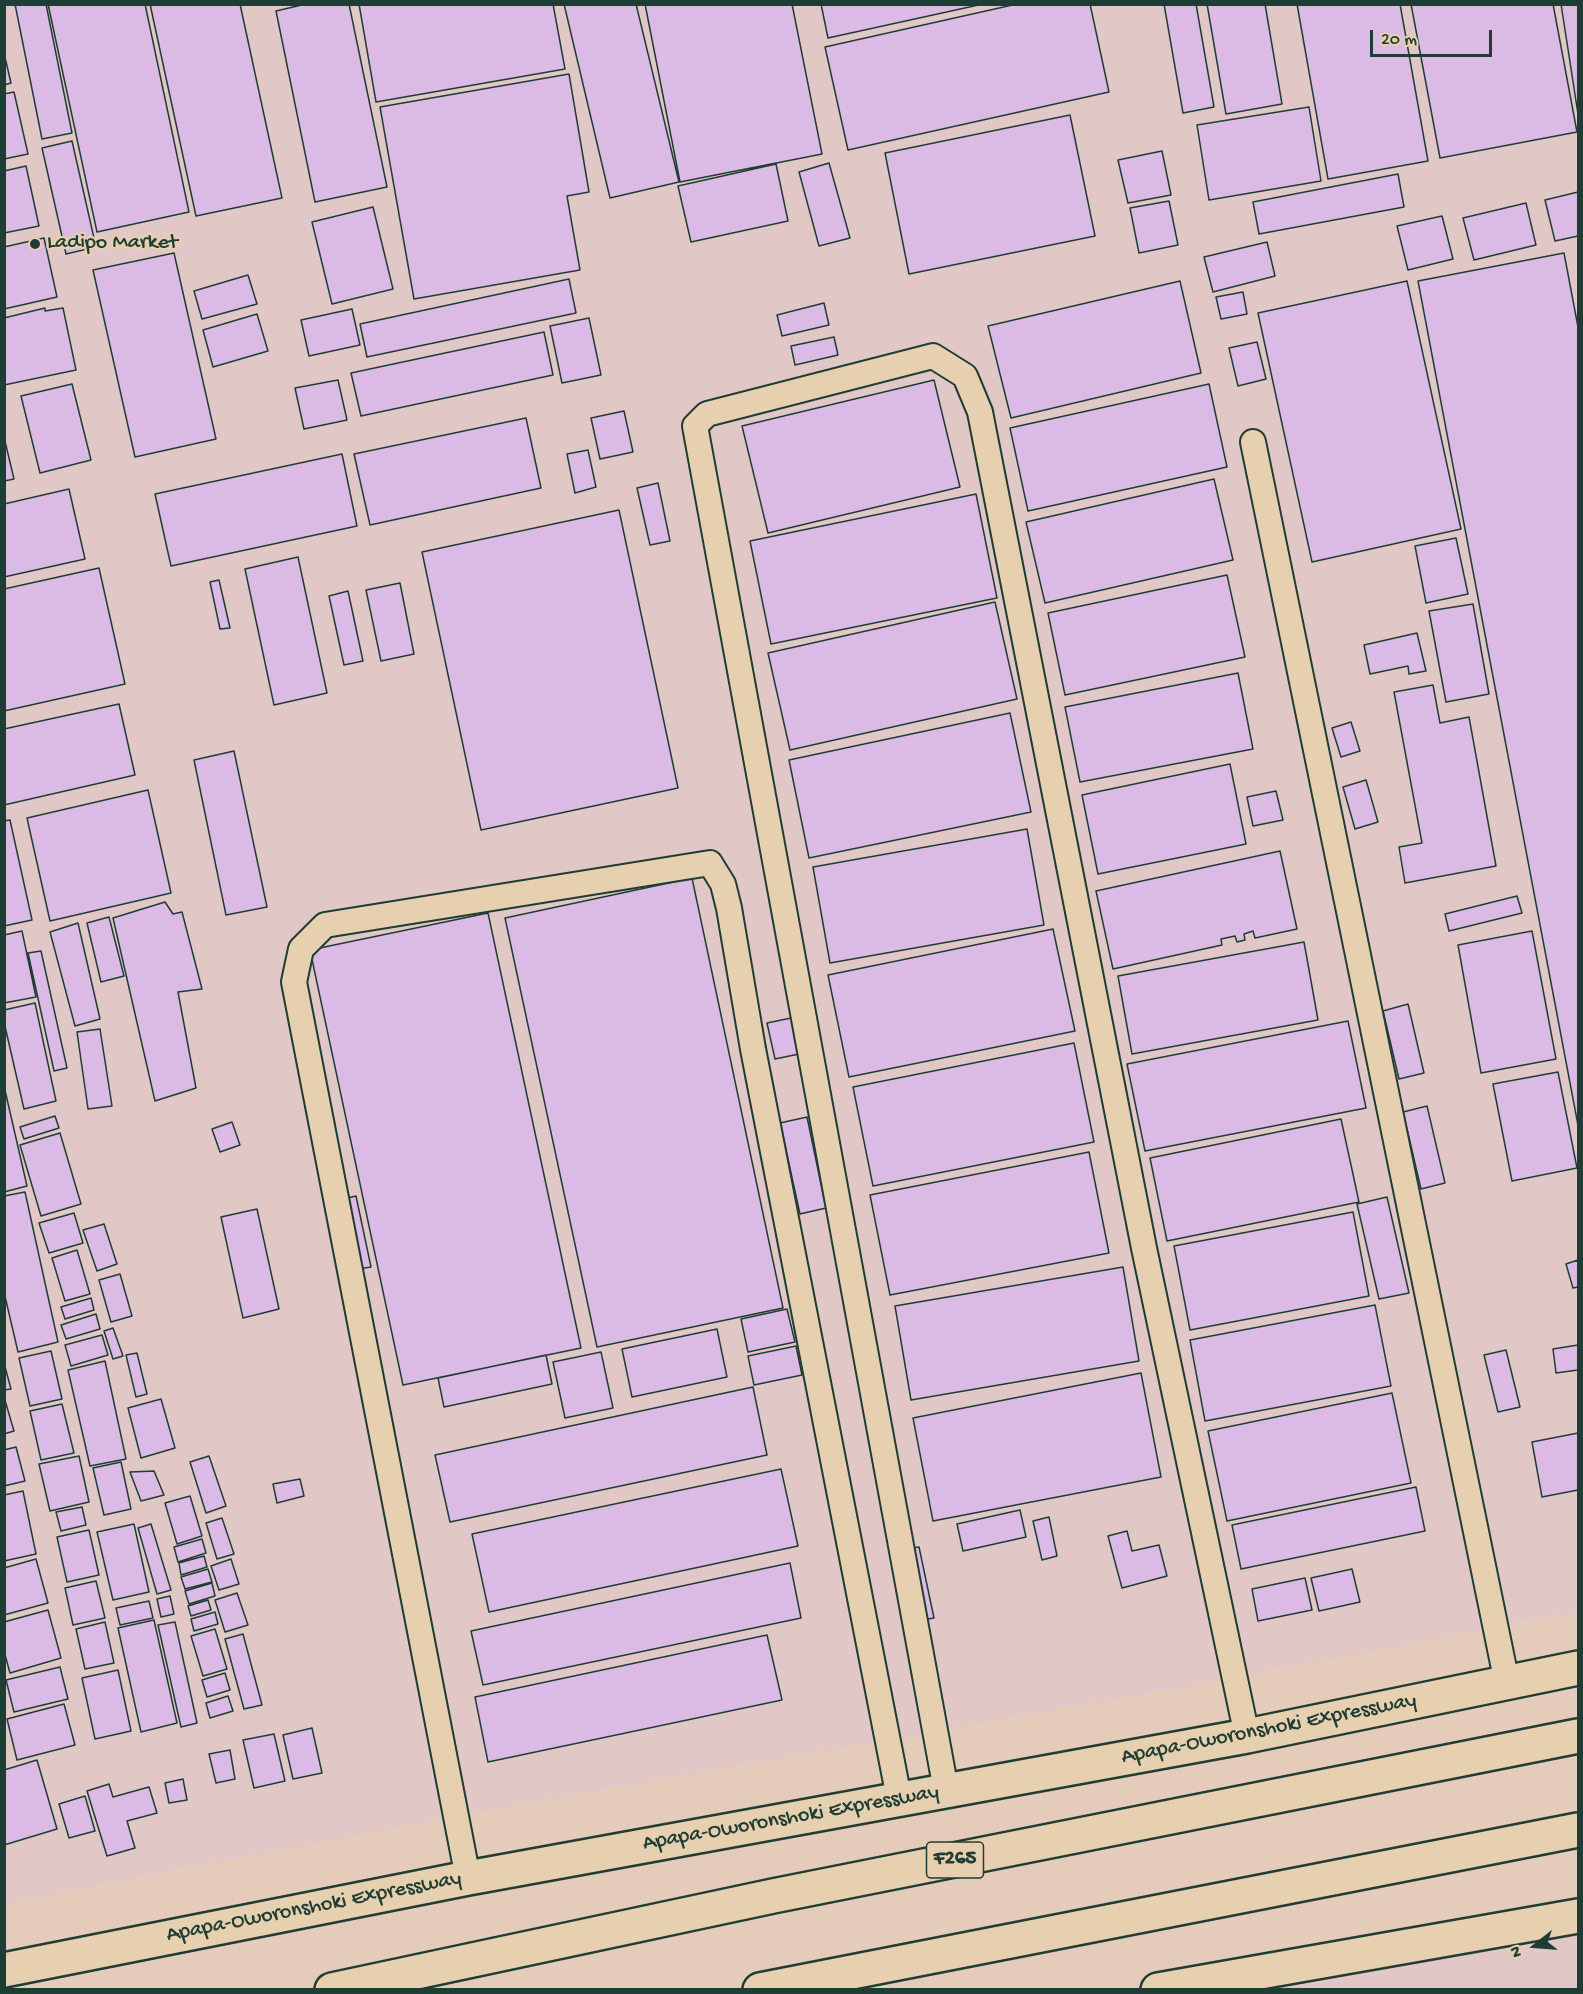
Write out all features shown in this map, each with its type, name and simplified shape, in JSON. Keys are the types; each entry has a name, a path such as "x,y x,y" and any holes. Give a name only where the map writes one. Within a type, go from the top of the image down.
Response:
{"main road":[{"name":"Apapa-Oworonshoki Expressway","path":"4,1970 468,1878 1247,1736 1578,1668"},
{"name":"F265","path":"332,1989 773,1896 1578,1736"},
{"path":"760,1989 1578,1830"},
{"path":"1158,1989 1270,1980 1578,1916"}],"lane":[{"path":"946,1790 695,426 707,414 933,356 965,376 980,412 1142,1236 1247,1736"},
{"path":"1253,442 1507,1683"},
{"path":"468,1878 294,982 301,949 325,925 710,863 723,884 729,908 753,1049 899,1798"}],"shaded area":[{"path":"5,5 1578,5 1578,1611 1217,1681 431,1820 5,1904"},
{"path":"1578,1922 1578,1989 1255,1989"}],"building":[{"path":"15,4 46,4 72,133 42,139"},
{"path":"48,4 145,4 189,212 97,232"},
{"path":"150,4 240,4 282,198 196,216"},
{"path":"306,4 349,4 387,187 315,202 276,11"},
{"path":"359,4 553,4 565,69 376,102"},
{"path":"564,4 636,4 679,182 610,198"},
{"path":"645,4 792,4 822,154 680,182"},
{"path":"821,4 983,4 828,38"},
{"path":"1017,4 1090,4 1109,92 848,150 825,47"},
{"path":"1164,4 1196,4 1214,107 1183,113"},
{"path":"1207,4 1265,4 1282,104 1226,114"},
{"path":"1297,4 1400,4 1428,161 1328,179"},
{"path":"1411,4 1553,4 1577,132 1440,158"},
{"path":"1561,4 1578,4 1578,114"},
{"path":"4,53 11,83 4,85"},
{"path":"569,74 589,192 567,196 580,270 414,299 380,107"},
{"path":"14,92 28,154 4,159 4,94"},
{"path":"1309,107 1321,181 1209,200 1197,125"},
{"path":"1070,115 1095,236 909,274 885,153"},
{"path":"72,141 96,247 66,254 42,148"},
{"path":"1162,151 1171,195 1128,203 1118,160"},
{"path":"829,163 850,238 819,246 799,172"},
{"path":"776,164 788,221 691,242 678,186"},
{"path":"26,166 39,226 4,233 4,171"},
{"path":"1398,174 1404,207 1259,234 1253,202"},
{"path":"1578,192 1578,236 1555,241 1545,200"},
{"path":"1169,201 1178,245 1139,253 1130,208"},
{"path":"1526,203 1536,245 1474,260 1463,218"},
{"path":"373,207 393,289 332,304 312,222"},
{"path":"1442,216 1453,259 1408,270 1397,226"},
{"path":"44,238 57,297 4,309 4,247"},
{"path":"1267,242 1275,276 1213,292 1204,257"},
{"path":"174,253 216,439 135,457 93,270"},
{"path":"1564,253 1578,327 1578,1125 1418,281"},
{"path":"248,275 257,304 202,319 194,291"},
{"path":"569,279 576,313 367,357 360,324"},
{"path":"1180,281 1201,373 1011,418 988,326"},
{"path":"1407,281 1461,529 1312,562 1258,313"},
{"path":"1243,292 1247,314 1221,319 1216,297"},
{"path":"824,303 829,325 782,336 777,315"},
{"path":"45,308 45,311 63,308 76,370 4,385 4,318"},
{"path":"352,309 360,345 309,356 301,320"},
{"path":"257,314 268,351 213,367 203,330"},
{"path":"589,318 601,375 562,383 550,326"},
{"path":"544,332 553,375 361,416 351,373"},
{"path":"834,337 838,355 795,365 791,346"},
{"path":"1257,342 1266,379 1238,386 1229,348"},
{"path":"338,380 347,420 304,429 295,388"},
{"path":"934,380 960,487 768,533 742,426"},
{"path":"72,384 91,460 40,473 21,396"},
{"path":"1209,384 1227,467 1028,511 1010,428"},
{"path":"624,411 633,452 600,459 591,418"},
{"path":"526,418 541,488 370,525 354,454"},
{"path":"4,437 14,479 4,481"},
{"path":"588,450 596,487 575,493 567,454"},
{"path":"342,454 357,526 171,566 155,494"},
{"path":"1214,479 1233,560 1045,603 1026,522"},
{"path":"658,483 670,541 650,545 637,488"},
{"path":"69,489 85,559 4,577 4,504"},
{"path":"976,494 997,598 771,644 750,541"},
{"path":"619,510 678,788 481,830 422,552"},
{"path":"1456,538 1468,594 1426,603 1415,546"},
{"path":"298,557 327,693 274,705 245,569"},
{"path":"99,568 125,684 4,711 4,589"},
{"path":"1227,575 1245,657 1065,695 1048,613"},
{"path":"219,580 230,628 220,629 210,582"},
{"path":"400,583 414,654 381,661 366,590"},
{"path":"348,591 363,661 344,665 329,596"},
{"path":"995,602 1017,699 790,750 768,653"},
{"path":"1473,604 1489,694 1446,702 1429,611"},
{"path":"1417,633 1426,671 1409,674 1408,666 1370,674 1364,645"},
{"path":"1238,673 1253,749 1080,782 1065,707"},
{"path":"1433,685 1440,723 1469,717 1496,866 1405,883 1399,847 1422,843 1394,692"},
{"path":"119,704 135,775 4,805 4,729"},
{"path":"1010,713 1031,812 809,858 789,760"},
{"path":"1351,722 1360,751 1341,757 1332,728"},
{"path":"234,751 267,907 226,915 194,760"},
{"path":"1230,764 1246,844 1098,874 1082,795"},
{"path":"1366,780 1378,822 1355,829 1343,787"},
{"path":"148,790 171,893 50,921 27,818"},
{"path":"1276,791 1283,820 1253,826 1247,797"},
{"path":"10,820 32,920 4,926 4,821"},
{"path":"1027,829 1044,925 830,963 813,867"},
{"path":"1280,851 1297,929 1255,938 1253,931 1244,934 1245,940 1237,942 1235,936 1221,939 1222,945 1113,969 1096,891"},
{"path":"692,878 783,1308 597,1347 505,918"},
{"path":"1517,896 1522,913 1449,931 1445,914"},
{"path":"165,902 173,914 182,912 202,989 178,992 196,1088 155,1101 113,918"},
{"path":"488,913 581,1348 403,1385 310,950"},
{"path":"109,917 124,976 101,982 87,923"},
{"path":"78,923 100,1019 75,1026 50,932"},
{"path":"1053,929 1075,1031 849,1077 828,975"},
{"path":"22,931 36,997 4,1003 4,935"},
{"path":"1532,931 1556,1059 1481,1073 1458,945"},
{"path":"1304,942 1318,1020 1132,1054 1118,976"},
{"path":"41,951 67,1068 54,1071 28,953"},
{"path":"35,1003 56,1101 24,1109 4,1022 4,1010"},
{"path":"1408,1004 1424,1073 1399,1079 1383,1011"},
{"path":"791,1018 799,1054 775,1059 767,1023"},
{"path":"1348,1021 1366,1108 1145,1151 1127,1064"},
{"path":"100,1029 112,1106 88,1109 77,1032"},
{"path":"1074,1043 1094,1142 873,1186 853,1087"},
{"path":"1558,1072 1577,1168 1512,1181 1493,1084"},
{"path":"4,1086 27,1186 4,1192"},
{"path":"1427,1106 1445,1183 1421,1189 1403,1112"},
{"path":"55,1116 59,1128 24,1139 20,1127"},
{"path":"807,1117 826,1208 800,1214 780,1123"},
{"path":"1341,1119 1359,1202 1167,1241 1150,1158"},
{"path":"232,1122 240,1145 220,1152 212,1129"},
{"path":"60,1133 81,1204 41,1216 20,1145"},
{"path":"1089,1152 1109,1253 890,1295 870,1195"},
{"path":"25,1192 58,1342 18,1352 4,1292 4,1196"},
{"path":"356,1196 371,1267 358,1269 343,1199"},
{"path":"1387,1197 1409,1293 1379,1299 1357,1204"},
{"path":"257,1209 279,1309 243,1318 221,1217"},
{"path":"1353,1212 1369,1296 1190,1330 1174,1246"},
{"path":"74,1213 83,1243 49,1253 39,1223"},
{"path":"104,1224 117,1264 97,1271 83,1230"},
{"path":"77,1250 90,1294 65,1301 52,1258"},
{"path":"1578,1260 1578,1287 1573,1288 1566,1264"},
{"path":"1123,1267 1139,1361 911,1400 895,1306"},
{"path":"120,1274 132,1316 111,1322 99,1280"},
{"path":"91,1298 94,1310 65,1319 61,1307"},
{"path":"1375,1305 1391,1386 1205,1421 1190,1340"},
{"path":"787,1309 795,1342 748,1352 741,1319"},
{"path":"96,1314 100,1329 66,1339 61,1325"},
{"path":"113,1328 123,1356 113,1359 104,1331"},
{"path":"717,1329 727,1377 632,1397 622,1349"},
{"path":"102,1335 108,1355 71,1366 65,1345"},
{"path":"1578,1345 1578,1370 1556,1373 1553,1349"},
{"path":"796,1346 802,1375 754,1385 748,1356"},
{"path":"1506,1350 1520,1407 1498,1412 1484,1355"},
{"path":"51,1351 62,1399 30,1406 19,1358"},
{"path":"601,1352 613,1408 565,1418 553,1362"},
{"path":"137,1353 147,1394 136,1397 126,1355"},
{"path":"546,1355 552,1384 444,1407 438,1378"},
{"path":"105,1361 126,1459 90,1466 68,1370"},
{"path":"4,1363 11,1389 4,1390"},
{"path":"1141,1373 1161,1477 933,1521 913,1418"},
{"path":"753,1387 767,1455 450,1522 435,1455"},
{"path":"1392,1393 1411,1483 1227,1521 1208,1431"},
{"path":"4,1397 14,1431 4,1434"},
{"path":"161,1399 175,1448 141,1458 128,1408"},
{"path":"62,1404 74,1453 41,1460 30,1411"},
{"path":"1578,1433 1578,1490 1542,1497 1532,1442"},
{"path":"16,1447 25,1481 4,1486 4,1450"},
{"path":"79,1456 89,1502 50,1511 39,1464"},
{"path":"209,1456 226,1506 206,1513 190,1462"},
{"path":"121,1462 131,1509 104,1515 93,1468"},
{"path":"781,1469 798,1546 489,1612 472,1534"},
{"path":"154,1471 164,1495 141,1501 130,1472"},
{"path":"300,1479 304,1496 277,1503 273,1484"},
{"path":"1416,1487 1425,1531 1241,1569 1232,1525"},
{"path":"23,1491 36,1554 4,1561 4,1495"},
{"path":"190,1496 202,1536 177,1544 165,1503"},
{"path":"82,1507 86,1525 61,1531 56,1512"},
{"path":"1020,1510 1026,1537 963,1551 957,1524"},
{"path":"1049,1517 1057,1556 1042,1560 1033,1521"},
{"path":"222,1518 234,1554 217,1559 206,1523"},
{"path":"134,1524 149,1592 113,1600 97,1532"},
{"path":"151,1524 171,1590 157,1594 138,1528"},
{"path":"89,1530 99,1575 67,1582 57,1537"},
{"path":"1127,1531 1132,1551 1159,1545 1167,1576 1122,1588 1108,1536"},
{"path":"202,1539 206,1553 178,1562 174,1547"},
{"path":"919,1547 934,1618 922,1620 906,1549"},
{"path":"204,1556 207,1567 181,1575 179,1563"},
{"path":"36,1559 48,1603 4,1615 4,1568"},
{"path":"231,1559 239,1584 219,1590 211,1566"},
{"path":"790,1563 801,1618 483,1685 471,1631"},
{"path":"208,1569 212,1582 185,1589 181,1577"},
{"path":"1352,1569 1360,1602 1319,1611 1311,1578"},
{"path":"1305,1578 1312,1610 1258,1621 1252,1589"},
{"path":"96,1581 105,1618 73,1625 65,1588"},
{"path":"212,1583 215,1596 189,1604 185,1591"},
{"path":"237,1593 248,1625 225,1632 215,1600"},
{"path":"170,1596 174,1614 161,1617 157,1599"},
{"path":"208,1600 211,1610 191,1616 188,1606"},
{"path":"149,1601 153,1618 120,1625 116,1608"},
{"path":"48,1610 61,1658 10,1673 4,1651 4,1622"},
{"path":"215,1612 218,1624 194,1631 191,1619"},
{"path":"154,1620 177,1723 141,1732 118,1628"},
{"path":"105,1622 114,1663 85,1669 76,1629"},
{"path":"175,1622 197,1723 181,1727 158,1625"},
{"path":"215,1629 227,1669 203,1676 191,1636"},
{"path":"243,1634 262,1705 244,1709 225,1639"},
{"path":"767,1635 782,1700 488,1762 475,1697"},
{"path":"60,1667 68,1699 14,1712 6,1680"},
{"path":"118,1670 131,1731 95,1739 82,1678"},
{"path":"225,1673 230,1690 207,1697 202,1680"},
{"path":"228,1696 233,1711 210,1718 206,1703"},
{"path":"64,1704 75,1745 17,1760 7,1719"},
{"path":"312,1728 322,1773 293,1779 283,1735"},
{"path":"274,1734 285,1781 254,1788 243,1740"},
{"path":"230,1750 235,1779 216,1783 209,1754"},
{"path":"37,1760 57,1829 4,1845 4,1770"},
{"path":"183,1779 187,1800 169,1803 165,1783"},
{"path":"109,1784 113,1797 149,1787 157,1813 127,1821 135,1848 107,1856 87,1791"},
{"path":"85,1796 95,1831 69,1838 59,1804"}],"place":[{"name":"Ladipo Market","path":"35,244"}]}
